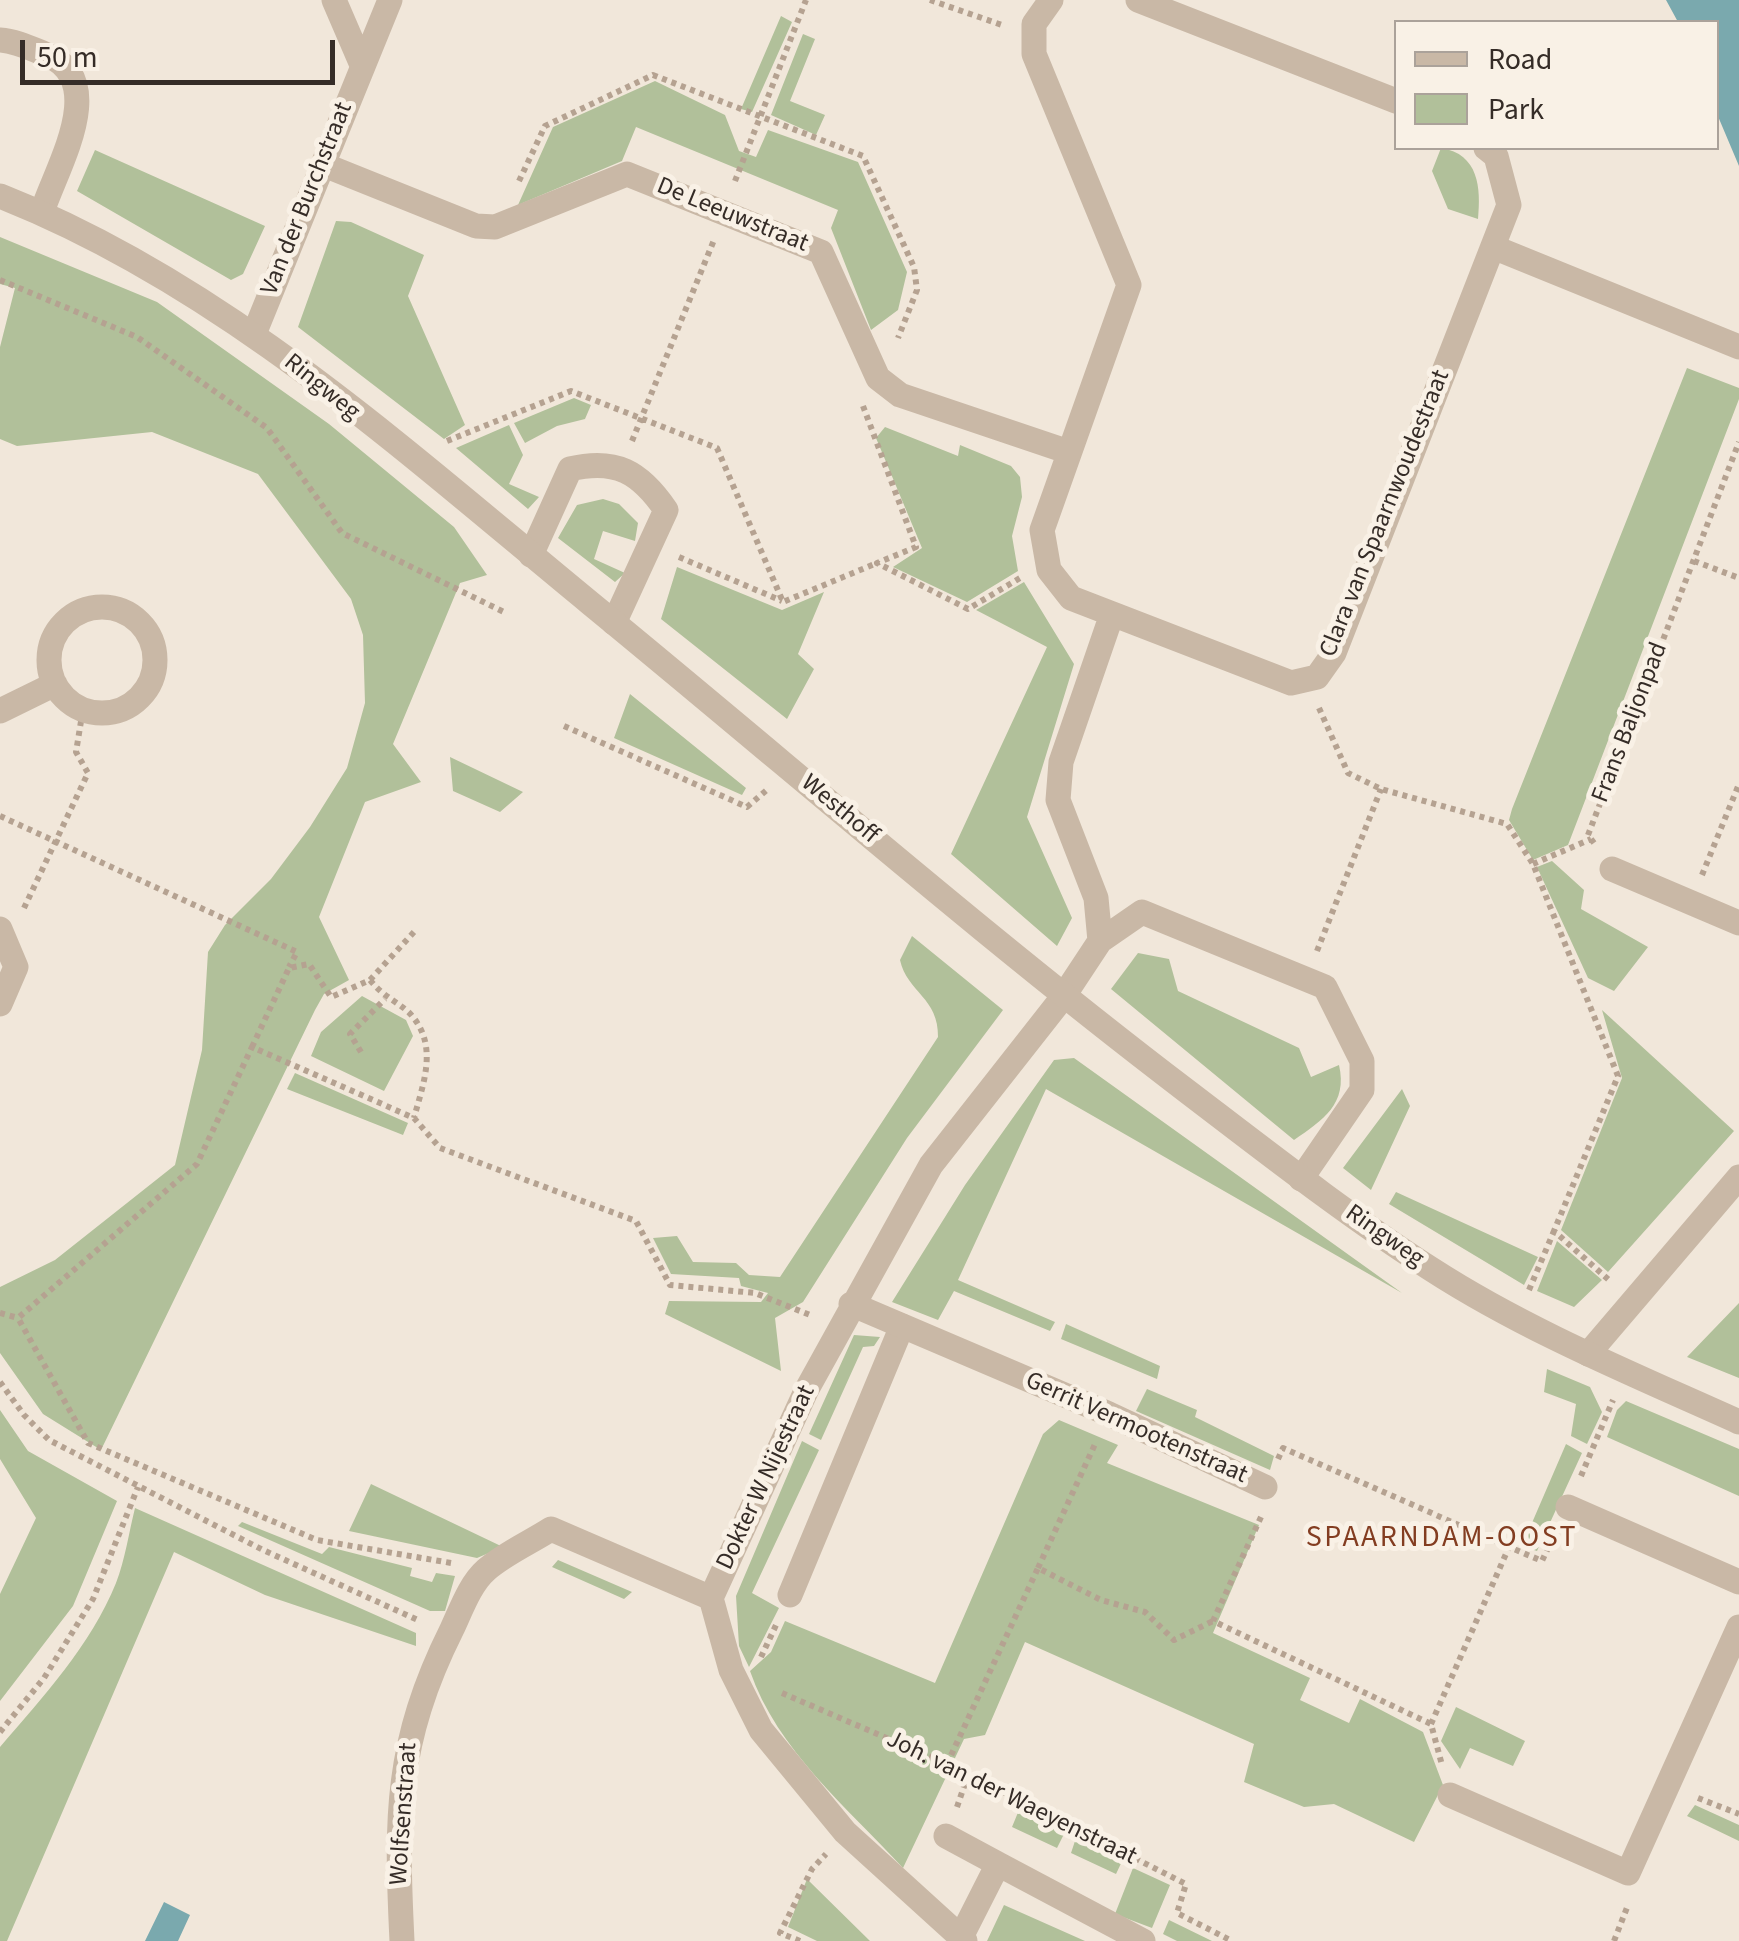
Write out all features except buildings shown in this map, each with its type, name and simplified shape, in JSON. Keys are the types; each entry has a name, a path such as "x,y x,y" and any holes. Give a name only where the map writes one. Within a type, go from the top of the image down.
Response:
{"street":[{"path":"334,0 362,65"},
{"name":"Van der Burchstraat","path":"254,334 390,0"},
{"path":"1048,563 1042,530 1066,451 1128,285 1034,54 1031,36 1042,8 1051,0"},
{"path":"1138,0 1394,100"},
{"path":"0,40 57,59 74,74 78,86 80,99 42,212"},
{"name":"Clara van Spaarnwoudestraat","path":"1048,563 1071,598 1291,683 1317,676 1334,653 1509,205 1496,156 1488,150"},
{"path":"324,166 476,226 498,225"},
{"name":"De Leeuwstraat","path":"498,225 628,174 820,252 880,380"},
{"name":"Ringweg","path":"0,196 42,212 148,268 254,334 614,623"},
{"path":"1493,248 1739,346"},
{"path":"880,380 900,395 1066,451"},
{"path":"531,554 570,469 600,462 646,482 666,510 614,623"},
{"path":"104,606 137,620 154,652 147,687 119,710 83,709 54,684 50,648 57,631 70,617 104,606"},
{"path":"1100,941 1096,898 1058,800 1062,762 1112,614"},
{"name":"Westhoff","path":"614,623 1064,997"},
{"path":"0,710 54,684"},
{"path":"1612,869 1739,923"},
{"path":"1064,997 1100,941 1142,912 1326,987 1362,1060 1362,1090 1302,1179"},
{"path":"0,1004 16,968 3,937"},
{"name":"Ringweg","path":"1064,997 1302,1179 1434,1271 1588,1354 1739,1422"},
{"name":"Dokter W Nijestraat","path":"963,1939 845,1832 761,1730 711,1598 845,1315 931,1165 1064,997"},
{"path":"1588,1354 1739,1177"},
{"name":"Gerrit Vermootenstraat","path":"845,1315 902,1326 1108,1414 1265,1487"},
{"path":"790,1594 902,1326"},
{"path":"1568,1507 1739,1582"},
{"path":"449,1634 487,1569 551,1529 711,1598"},
{"path":"1450,1795 1628,1873 1739,1626"},
{"name":"Wolfsenstraat","path":"402,1941 398,1840 404,1756 415,1710 449,1634"},
{"path":"946,1836 1143,1941"},
{"path":"963,1939 998,1864"}],"path":[{"path":"930,0 1031,36"},
{"path":"498,225 545,126 652,75 863,156 914,267 917,290 880,380 861,409 916,546 876,563 968,609 1048,563"},
{"path":"0,280 137,337 266,428 342,532 506,612"},
{"name":"Frans Baljonpad","path":"1591,839 1588,834 1739,442"},
{"path":"650,545 784,602"},
{"path":"1694,561 1739,578"},
{"path":"1306,680 1348,773 1381,789 1506,824 1533,864 1618,1076 1518,1317"},
{"path":"3,937 56,842 88,773 76,752 83,709"},
{"path":"564,726 747,807 774,784"},
{"path":"1691,902 1739,784"},
{"path":"1306,978 1381,789"},
{"path":"0,816 296,952 197,1164 18,1318"},
{"path":"1533,864 1591,839 1612,869"},
{"path":"289,968 310,964 332,997 370,980 414,932"},
{"path":"370,980 385,999 412,1016 430,1055 414,1118"},
{"path":"361,1052 350,1034 385,999"},
{"path":"252,1047 414,1118 440,1148 636,1222 670,1285 755,1292 845,1315"},
{"path":"1554,1231 1632,1302"},
{"path":"0,1313 18,1318 88,1443 317,1540 487,1569"},
{"name":"Gerrit Vermootenstraat","path":"1265,1487 1283,1448 1542,1561 1626,1372"},
{"path":"0,1382 49,1440 264,1550 449,1634"},
{"path":"947,1764 1108,1414"},
{"path":"0,1732 44,1678 94,1600 138,1486"},
{"path":"1038,1568 1101,1600 1145,1612 1174,1640 1213,1621 1264,1509 1265,1487"},
{"path":"1450,1795 1431,1724 1509,1547"},
{"path":"741,1675 790,1594"},
{"path":"1213,1621 1431,1724"},
{"name":"Joh. van der Waeyenstraat","path":"741,1675 947,1764 1186,1884 1177,1913 1232,1941"},
{"path":"1667,1785 1739,1814"},
{"path":"800,1941 780,1933 812,1869 845,1832"}],"green space":[{"path":"781,16 792,22 752,112 741,109"},
{"path":"803,34 815,39 790,101 825,115 816,135 771,115"},
{"path":"655,81 725,115 739,151 756,157 768,130 858,162 907,272 898,310 871,330 831,228 838,210 636,127 622,161 518,205 553,127"},
{"path":"95,150 265,226 243,274 231,280 77,191"},
{"path":"1440,150 1463,157 1478,184 1478,219 1448,209 1432,171"},
{"path":"336,221 351,222 424,255 408,296 465,425 444,439 298,327"},
{"path":"0,237 157,302 329,424 454,527 487,575 460,583 393,744 421,782 365,802 319,917 349,980 324,994 315,1010 101,1450 43,1414 0,1353 0,1287 55,1260 175,1165 202,1050 208,952 225,925 271,879 347,768 365,703 363,635 351,599 258,474 152,432 17,446 0,439 0,347 15,288 0,284"},
{"path":"1687,368 1739,388 1739,399 1568,845 1533,860 1509,820 1512,809"},
{"path":"574,398 591,405 585,419 557,426 525,443 514,423"},
{"path":"509,425 523,455 509,484 539,497 528,509 456,448"},
{"path":"885,427 958,456 960,445 1011,466 1020,477 1022,497 1012,536 1018,571 967,602 893,567 922,548 876,438"},
{"path":"603,499 619,504 638,523 635,541 603,531 594,559 625,573 615,582 558,538 577,505"},
{"path":"677,567 782,610 824,592 798,654 814,669 787,719 661,619"},
{"path":"1024,582 1074,664 1027,817 1072,918 1057,946 951,854 1047,647 976,610"},
{"path":"630,694 746,788 742,795 614,738"},
{"path":"450,757 523,792 500,812 453,791"},
{"path":"1552,861 1584,890 1581,909 1648,947 1614,991 1588,978 1537,867"},
{"path":"912,936 1003,1010 907,1138 803,1302 775,1318 781,1371 665,1314 669,1301 761,1302 768,1293 741,1286 739,1278 671,1274 653,1238 677,1236 693,1262 736,1263 749,1275 780,1277 938,1037 933,1013 900,960"},
{"path":"1138,953 1169,959 1178,991 1299,1048 1311,1077 1339,1065 1340,1090 1331,1110 1294,1140 1111,989"},
{"path":"362,996 406,1020 413,1036 384,1091 311,1056 321,1032"},
{"path":"1602,1010 1734,1131 1608,1272 1561,1230 1622,1078"},
{"path":"1074,1058 1402,1293 1046,1089 958,1280 1055,1322 1050,1331 954,1291 938,1320 892,1302 965,1185 1054,1060"},
{"path":"295,1073 408,1123 403,1135 287,1089"},
{"path":"1402,1089 1410,1106 1371,1190 1343,1168"},
{"path":"1396,1192 1538,1257 1524,1285 1389,1204"},
{"path":"1557,1241 1602,1280 1574,1307 1537,1291"},
{"path":"1739,1303 1739,1378 1687,1357"},
{"path":"1066,1324 1160,1366 1157,1379 1061,1339"},
{"path":"854,1335 880,1337 874,1346 863,1347 821,1440 809,1434"},
{"path":"1547,1369 1590,1387 1602,1412 1587,1444 1571,1436 1576,1404 1544,1392"},
{"path":"1147,1389 1197,1410 1195,1417 1274,1456 1270,1470 1136,1411"},
{"path":"1626,1401 1739,1449 1739,1496 1607,1437 1617,1410"},
{"path":"0,1410 28,1451 117,1501 73,1606 0,1701 0,1594 36,1518 0,1459"},
{"path":"1059,1420 1118,1445 1107,1463 1259,1525 1213,1633 1310,1678 1300,1700 1349,1723 1360,1699 1423,1732 1443,1785 1414,1842 1334,1804 1304,1807 1244,1782 1254,1744 1025,1642 985,1735 964,1739 903,1868 816,1777 778,1727 750,1671 771,1652 785,1621 935,1683 1043,1434"},
{"path":"802,1441 819,1450 752,1593 779,1608 749,1667 739,1646 736,1596"},
{"path":"1566,1444 1582,1453 1537,1551 1522,1546"},
{"path":"371,1484 503,1547 477,1558 349,1531"},
{"path":"135,1508 416,1633 416,1646 265,1595 174,1552 7,1941 0,1941 0,1747 64,1670 106,1606 119,1574"},
{"path":"242,1522 322,1554 329,1547 412,1568 410,1576 432,1582 436,1573 455,1576 445,1611 430,1611 238,1526"},
{"path":"558,1560 632,1592 624,1599 552,1567"},
{"path":"1456,1707 1525,1741 1513,1766 1470,1748 1460,1769 1441,1741"},
{"path":"1695,1805 1739,1825 1739,1841 1687,1816"},
{"path":"1019,1810 1066,1830 1057,1848 1012,1827"},
{"path":"1077,1835 1125,1855 1116,1874 1071,1853"},
{"path":"1133,1868 1170,1885 1152,1928 1115,1914"},
{"path":"807,1879 870,1941 817,1941 788,1927"},
{"path":"1004,1905 1085,1941 987,1941"},
{"path":"1169,1920 1212,1941 1177,1941 1163,1934"}],"water":[{"path":"1666,0 1739,0 1739,166 1719,119 1719,20 1677,20"},
{"path":"164,1902 190,1915 178,1941 145,1941"}],"district":[{"name":"SPAARNDAM-OOST","path":"1442,1539"}]}
